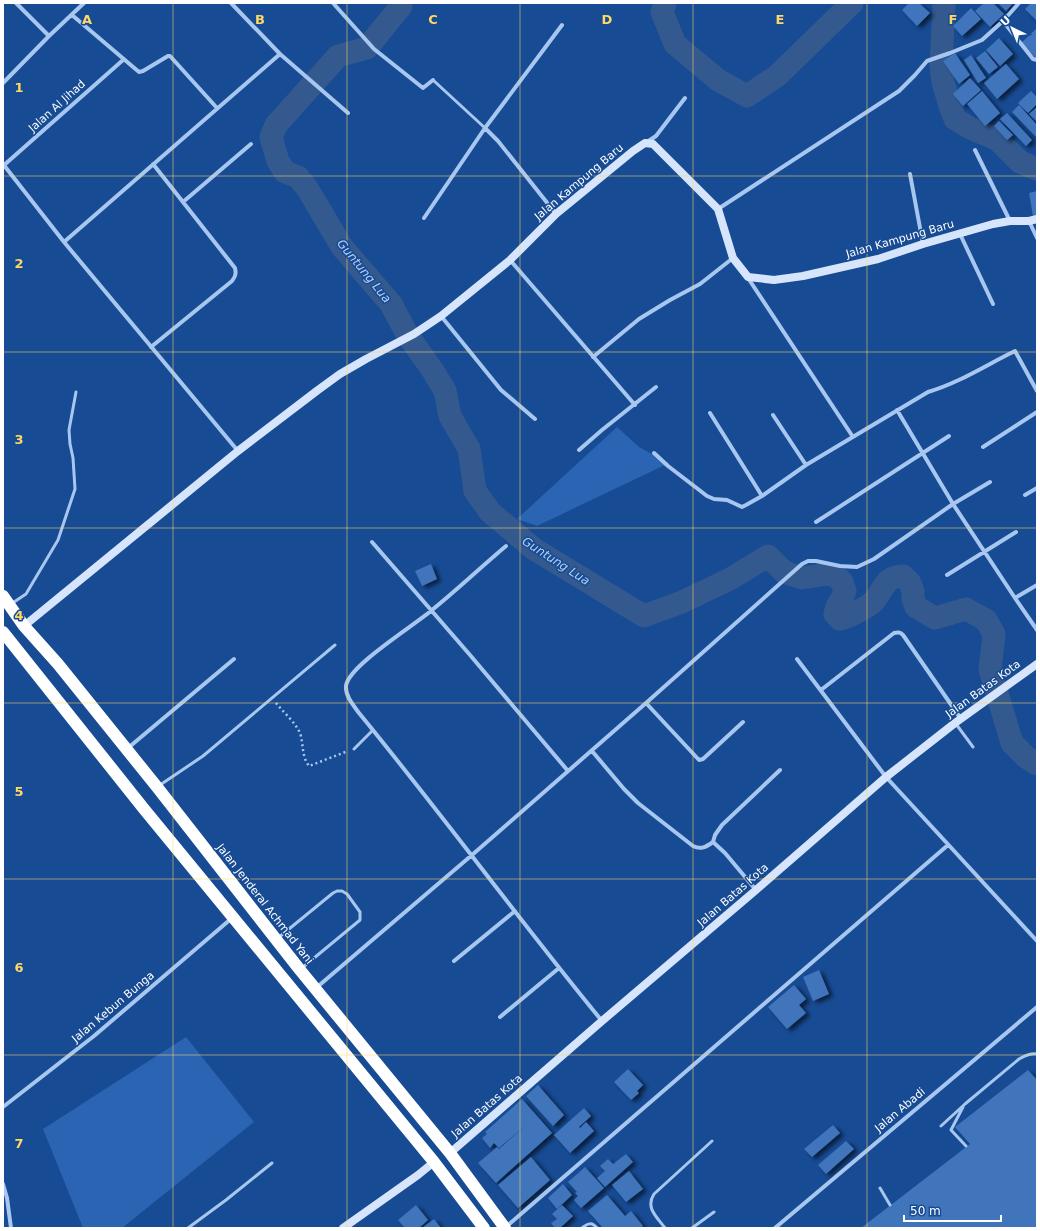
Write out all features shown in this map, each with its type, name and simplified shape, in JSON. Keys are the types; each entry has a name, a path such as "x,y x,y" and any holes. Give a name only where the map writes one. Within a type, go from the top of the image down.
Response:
{"highway":[{"name":"Jalan Jenderal Achmad Yani","path":"6,601 24,626 58,664 157,787 315,989 450,1153 505,1228"},
{"path":"3,632 335,1043 434,1162 484,1228"},
{"path":"335,1043 350,1030"}],"street":[{"path":"16,3 50,36"},
{"path":"3,83 84,3"},
{"path":"231,3 280,54 348,113"},
{"path":"333,3 374,49 423,88 433,80"},
{"path":"718,209 899,91 927,61 950,54 982,40 1003,21 1019,3"},
{"path":"72,15 137,72 141,72 170,56 218,108"},
{"path":"1003,21 1033,59 1037,60"},
{"path":"424,218 485,128 562,25"},
{"path":"64,242 280,54"},
{"name":"Jalan Al Jihad","path":"3,165 123,60"},
{"path":"645,143 656,136 685,98"},
{"path":"485,128 498,141 556,214"},
{"path":"645,143 652,144 662,152 718,209 733,258 748,278 853,437"},
{"name":"Jalan Kampung Baru","path":"24,626 238,451 318,390 340,374 414,334 441,316 510,260 556,214 633,151 645,143"},
{"path":"183,202 251,144"},
{"path":"975,150 1010,221"},
{"path":"151,347 235,277 236,272 235,268 153,164"},
{"path":"3,165 64,242 238,451"},
{"path":"910,174 923,244"},
{"path":"1033,220 1037,238"},
{"name":"Jalan Kampung Baru","path":"748,278 774,280 803,276 878,259 923,244 993,224 1010,221 1033,220"},
{"path":"960,234 993,304"},
{"path":"593,357 639,319 700,284 733,258"},
{"path":"510,260 634,405"},
{"path":"441,316 501,390 535,420"},
{"path":"654,453 668,466 707,496 714,499 727,500 742,506 762,496 806,465 928,392 950,384 1015,351 1037,391"},
{"path":"579,450 656,387"},
{"path":"897,410 953,504 1037,630"},
{"path":"983,447 1037,412"},
{"path":"710,413 762,496"},
{"path":"773,416 806,465"},
{"path":"816,522 949,436"},
{"path":"315,989 568,772 802,564 808,561 857,567 874,559 953,504 990,482"},
{"path":"1025,496 1037,488"},
{"path":"947,575 1016,532"},
{"path":"372,542 568,772"},
{"path":"506,546 432,611 369,658 352,674 346,686 349,697 359,713 602,1021"},
{"path":"1015,598 1037,585"},
{"path":"821,690 897,632 903,635 958,721"},
{"path":"126,750 234,659"},
{"path":"797,659 886,777 1037,941"},
{"name":"Jalan Batas Kota","path":"450,1153 886,777 958,721 1037,664"},
{"path":"646,703 699,760 703,759 743,722"},
{"path":"592,751 624,789 638,803 697,848 702,848 713,842 715,835 722,825 780,770"},
{"path":"713,842 725,853 756,890"},
{"path":"505,1228 948,844"},
{"path":"454,961 515,911"},
{"name":"Jalan Kebun Bunga","path":"3,1107 94,1036 233,917"},
{"path":"500,1017 559,968"},
{"name":"Jalan Abadi","path":"775,1228 1037,1007"},
{"path":"343,1228 434,1162"},
{"path":"3,1184 7,1198 11,1228"}],"lane":[{"path":"433,80 485,128"},
{"path":"6,601 26,594 58,540 75,489 69,430 76,392"},
{"path":"157,787 203,756 335,645"},
{"path":"958,721 974,747"},
{"path":"354,749 373,730"},
{"path":"276,939 333,893 338,891 347,894 360,912 360,920 300,970"},
{"path":"941,1126 964,1104 1019,1059 1033,1053 1037,1054"},
{"path":"964,1104 951,1130 966,1146"},
{"path":"665,1228 650,1205 654,1194 712,1141"},
{"path":"188,1228 272,1163"},
{"path":"880,1188 890,1205"},
{"path":"692,1228 714,1212"},
{"path":"582,1228 590,1224 594,1224 597,1228"}],"path":[{"path":"272,699 297,728 302,742 303,756 309,766 354,749"}],"shaded area":[{"path":"617,427 639,447 669,463 537,526 517,519"},
{"path":"186,1037 254,1122 122,1228 83,1228 43,1129"}],"building":[{"path":"909,3 919,3 930,13 917,26 902,10"},
{"path":"984,3 993,3 1004,14 990,27 975,11"},
{"path":"998,3 1013,3 1006,11"},
{"path":"1031,3 1037,3 1037,21 1025,9"},
{"path":"971,8 981,19 962,36 953,26"},
{"path":"1037,28 1037,56 1036,58 1021,43"},
{"path":"999,38 1013,54 1000,66 986,50"},
{"path":"985,51 998,67 989,74 976,58"},
{"path":"955,53 970,75 959,84 943,61"},
{"path":"971,55 986,78 978,83 964,60"},
{"path":"1006,64 1019,79 997,99 984,83"},
{"path":"970,78 981,90 963,106 953,94"},
{"path":"982,91 1000,113 985,126 967,104"},
{"path":"1031,91 1037,97 1037,104 1028,113 1018,103"},
{"path":"1019,105 1037,125 1037,138 1012,112"},
{"path":"1037,107 1037,122 1029,114"},
{"path":"1007,113 1032,140 1026,146 1000,119"},
{"path":"999,121 1013,135 1007,140 994,126"},
{"path":"1037,191 1037,215 1033,216 1029,193"},
{"path":"431,564 437,579 422,586 415,571"},
{"path":"819,970 829,994 813,1001 803,977"},
{"path":"794,985 806,999 799,1005 806,1013 787,1029 768,1007"},
{"path":"628,1069 643,1085 637,1091 639,1093 631,1100 614,1082"},
{"path":"1028,1070 1037,1080 1037,1228 861,1228 970,1144 955,1127"},
{"path":"538,1085 564,1115 553,1126 526,1096"},
{"path":"522,1099 552,1133 496,1183 478,1163 497,1147 499,1149 526,1125 499,1148 494,1143 490,1148 482,1138 487,1134 485,1132"},
{"path":"584,1108 591,1116 579,1127 580,1128 586,1122 594,1131 570,1153 554,1135"},
{"path":"833,1125 840,1133 812,1157 804,1149"},
{"path":"846,1141 854,1149 826,1174 818,1165"},
{"path":"626,1154 633,1162 605,1187 597,1178 605,1171 600,1166 608,1159 613,1164"},
{"path":"531,1157 550,1180 518,1208 498,1185"},
{"path":"585,1167 604,1188 581,1208 574,1200 578,1196 575,1193 577,1192 568,1182"},
{"path":"629,1171 643,1189 626,1202 612,1185"},
{"path":"563,1184 572,1195 557,1209 548,1198"},
{"path":"607,1195 625,1216 631,1211 643,1226 641,1228 603,1228 588,1211"},
{"path":"416,1205 428,1220 419,1228 405,1228 398,1220"},
{"path":"562,1205 573,1216 560,1228 555,1228 551,1223 557,1219 552,1214"},
{"path":"434,1219 441,1228 422,1228"}],"waterway":[{"name":"Guntung Lua","path":"399,3 401,6 367,48 338,56 276,125 271,137 278,161 285,172 298,177 307,188 342,247 391,304 407,334 445,391 450,416 469,449 475,491 490,512 534,549 644,616 682,602 730,579 768,556 784,572 802,578 827,574 836,576 842,582 845,591 837,606 835,614 840,619 853,614 874,601 892,578 903,576 910,583 916,607 935,618 966,609 986,620 994,634 990,670 1012,743 1026,757 1037,764"},
{"path":"665,3 662,12 675,44 718,80 747,96 777,76 852,3"},
{"path":"944,3 941,66 943,82 955,119 970,128 998,140 1020,162 1037,169"}]}
